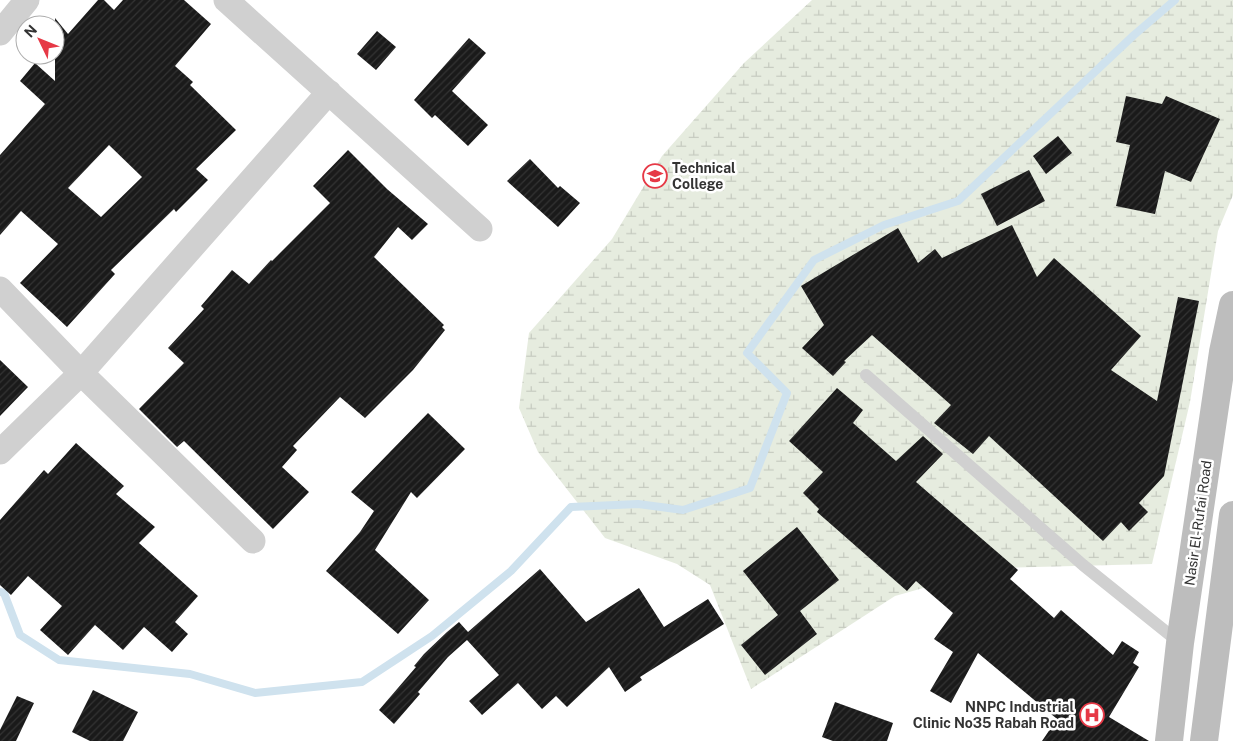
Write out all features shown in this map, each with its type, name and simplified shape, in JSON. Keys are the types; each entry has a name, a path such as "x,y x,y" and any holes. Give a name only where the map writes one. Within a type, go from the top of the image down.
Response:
{"main road":[{"name":"Nasir El-Rufai Road","path":"1169,741 1180,643 1223,352 1233,305"},
{"path":"1204,741 1232,529"}],"street":[{"path":"0,33 27,0"},
{"path":"226,0 480,229"},
{"path":"0,452 81,373 329,92"},
{"path":"0,289 81,373 253,540"}],"lane":[{"path":"866,376 1083,565 1180,643"}],"green space":[{"path":"812,0 1233,0 1233,195 1218,231 1190,402 1152,564 994,568 895,596 751,689 710,585 677,564 605,538 538,452 519,408 529,333 612,239 662,156 744,63"}],"building":[{"path":"98,0 104,0 114,10 123,0 184,0 211,24 175,66 193,82 190,85 236,130 196,169 208,180 176,212 174,209 111,270 115,274 67,327 20,283 58,244 21,211 0,235 0,155 45,104 20,81 33,65 37,65 55,81 55,65 65,65 65,30 68,34","holes":["109,145 142,177 101,217 68,188"]},
{"path":"377,31 396,47 376,70 357,54"},
{"path":"469,38 486,53 452,91 488,125 468,146 435,115 432,118 414,100"},
{"path":"1126,96 1162,104 1166,96 1220,119 1191,182 1165,171 1155,214 1116,206 1130,145 1116,142"},
{"path":"1058,136 1072,153 1046,174 1033,156"},
{"path":"348,150 387,189 428,224 412,240 398,227 374,257 444,325 442,327 445,330 413,370 365,418 340,397 293,446 297,450 282,467 309,492 273,529 184,441 177,447 139,409 184,363 168,348 204,309 201,306 232,270 249,284 330,203 313,186"},
{"path":"530,159 558,188 560,186 580,203 558,227 507,181"},
{"path":"1029,170 1045,201 997,226 981,194"},
{"path":"1012,225 1037,277 1054,258 1141,336 1111,370 1157,401 1178,297 1199,301 1164,476 1139,503 1148,512 1129,531 1121,522 1103,541 989,436 973,454 934,423 951,405 872,335 844,361 846,362 833,376 802,348 824,325 801,286 898,228 918,263 935,249 942,258"},
{"path":"0,360 28,387 0,416"},
{"path":"837,388 863,410 853,423 896,461 923,436 943,454 916,482 1018,570 1010,579 1054,618 1061,610 1113,655 1122,641 1139,652 1133,663 1139,667 1109,717 1149,741 1042,741 1057,719 978,653 951,703 930,691 953,652 934,639 953,613 916,581 907,591 817,512 819,509 803,493 823,472 789,441"},
{"path":"428,413 465,449 417,498 411,492 375,550 429,600 398,634 326,571 360,532 374,511 351,492"},
{"path":"76,443 124,486 116,494 155,527 139,543 198,596 175,622 188,634 172,652 144,627 123,650 95,625 68,655 40,630 62,606 28,576 11,595 0,585 0,520 44,470 48,474"},
{"path":"797,527 839,580 800,611 817,634 765,675 741,645 778,615 743,571"},
{"path":"540,569 586,622 639,588 664,627 708,599 724,624 640,677 642,680 625,692 609,667 567,707 556,696 542,709 518,683 482,715 469,701 499,675 467,640 448,657 394,724 379,710 416,667 414,666 424,654 447,632 459,622 468,632"},
{"path":"93,690 138,712 123,741 90,741 72,732"},
{"path":"17,696 34,703 16,741 0,741 0,730"},
{"path":"835,702 893,723 887,741 833,741 822,737"}],"waterway":[{"path":"0,592 4,593 20,635 59,660 190,674 255,693 362,682 432,636 511,571 571,507 638,504 683,510 750,488 787,393 747,353 814,260 884,225 958,201 1134,35 1175,0"}],"place":[{"name":"Technical College","path":"655,176"},
{"name":"NNPC Industrial Clinic No35 Rabah Road","path":"1092,715"}]}
